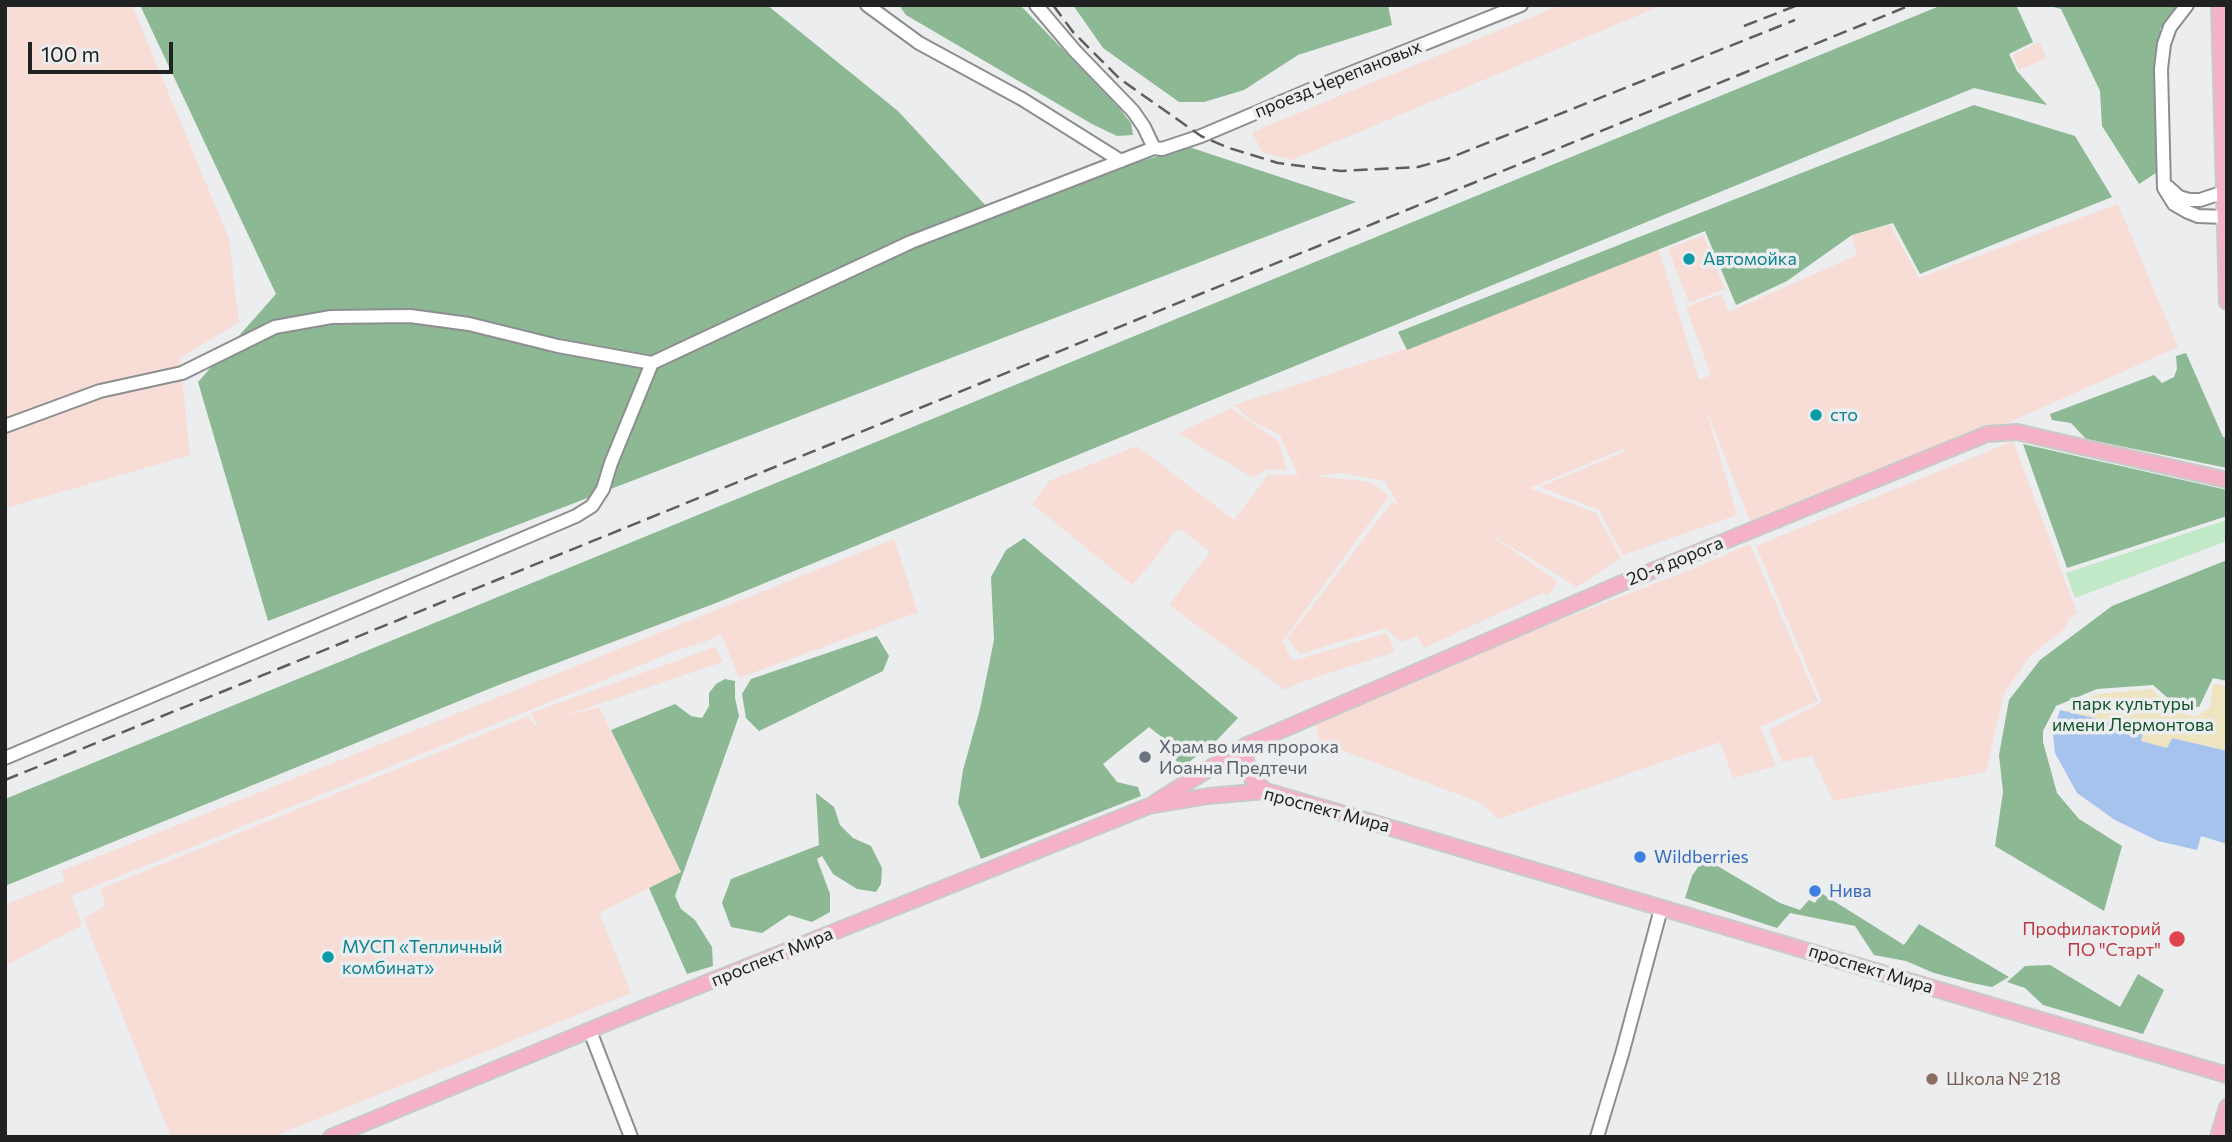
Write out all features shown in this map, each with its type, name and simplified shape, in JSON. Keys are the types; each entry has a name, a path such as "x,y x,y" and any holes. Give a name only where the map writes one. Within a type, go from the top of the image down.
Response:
{"main road":[{"path":"2219,5 2227,302"},
{"name":"20-я дорога","path":"1149,806 1247,745 1615,586 1987,434 2017,432 2227,480"},
{"path":"1247,745 1246,760 1252,779 1266,790"},
{"name":"проспект Мира","path":"331,1137 1149,806 1266,790 2227,1075"},
{"path":"2218,1137 2227,1107"}],"street":[{"path":"867,5 919,43 1022,99 1121,161"},
{"path":"1037,5 1042,15 1133,111 1154,148"},
{"name":"проезд Черепановых","path":"652,363 911,242 1154,148 1162,149 1201,135 1521,5"},
{"path":"2188,5 2170,27 2164,44 2161,69 2163,178 2168,197 2181,208 2198,216 2225,217"},
{"path":"2163,178 2171,192 2189,200 2200,200 2224,192"},
{"path":"5,426 100,391 182,373 275,327 331,317 410,316 469,324 558,346 652,363 603,489 592,506 576,516 5,758"},
{"path":"1597,1137 1661,909"},
{"path":"590,1031 631,1137"}],"shaded area":[{"path":"5,5 132,5 229,239 239,322 180,358 190,455 5,508"},
{"path":"1561,5 1663,5 1292,160 1262,152 1252,132"},
{"path":"2040,42 2046,59 2019,70 2013,55"},
{"path":"2118,204 2178,347 1994,429 1751,524 1705,406 1737,515 1623,555 1599,510 1540,487 1625,451 1625,448 1530,488 1596,513 1621,558 1577,587 1482,529 1558,582 1548,595 1543,593 1424,648 1417,636 1401,642 1385,628 1300,654 1287,639 1392,502 1398,505 1385,481 1341,473 1316,476 1371,482 1389,496 1282,642 1293,661 1387,633 1395,652 1301,682 1285,690 1169,605 1210,552 1181,529 1174,532 1132,585 1032,504 1049,481 1137,446 1234,520 1268,475 1298,475 1280,435 1253,422 1234,405 1425,343 1658,247 1699,380 1711,375 1686,307 1721,294 1729,312 1857,255 1852,235 1890,225 1919,278"},
{"path":"1703,235 1725,289 1689,303 1668,249"},
{"path":"1231,408 1279,442 1286,469 1265,470 1253,478 1178,433"},
{"path":"2013,441 2077,613 2070,618 2065,628 2029,657 2004,693 1986,772 1833,801 1812,756 1782,762 1769,730 1822,702 1756,546"},
{"path":"894,539 918,612 739,678 721,634 683,648 71,896 82,925 5,966 5,905 65,881 62,871"},
{"path":"1750,544 1818,701 1760,727 1776,766 1733,778 1720,742 1498,819 1481,803 1320,742 1315,723 1433,669 1695,568"},
{"path":"715,647 723,662 560,717 599,707 681,872 599,913 631,993 273,1137 171,1137 84,919 106,905 100,889 528,716 534,725 537,725 531,713"}],"green space":[{"path":"140,5 767,5 898,111 987,207 1189,147 1356,202 268,621 198,382 276,294"},
{"path":"899,5 1020,5 1120,109 1131,123 1133,135 1117,136 1092,124 906,15"},
{"path":"1073,5 1388,5 1392,25 1298,55 1244,90 1204,102 1179,102 1103,48"},
{"path":"1942,5 2016,5 2033,42 2009,54 2017,71 2047,105 1974,88 716,603 496,686 5,886 5,799"},
{"path":"2046,5 2181,5 2160,29 2157,99 2159,171 2139,184 2102,126 2100,91 2061,9"},
{"path":"1974,105 2075,136 2112,197 1920,274 1893,223 1852,235 1787,281 1736,305 1705,231 1407,350 1398,332"},
{"path":"2186,353 2223,437 2227,438 2227,468 2086,439 2071,423 2052,420 2050,414 2154,375 2162,383 2174,377 2177,369 2176,356"},
{"path":"2023,444 2227,490 2227,516 2067,568"},
{"path":"2227,520 2227,541 2075,598 2066,573"},
{"path":"1024,538 1238,718 1216,741 1180,769 1168,742 1149,727 1103,764 1117,782 1138,787 1141,796 981,859 958,803 963,770 980,709 994,640 991,577 1006,550"},
{"path":"2227,560 2227,681 2213,678 2199,707 2178,707 2153,685 2097,689 2056,706 2043,731 2043,742 2057,793 2079,819 2122,846 2104,911 1995,846 2003,792 1999,755 2009,700 2040,660 2112,606"},
{"path":"877,636 889,656 883,671 759,731 746,718 742,694 751,679"},
{"path":"725,679 735,681 739,716 675,896 681,909 695,920 712,947 713,966 687,974 649,888 681,872 611,730 675,704 691,716 702,718 709,706 709,693 716,684"},
{"path":"816,793 834,807 840,825 853,838 871,846 882,868 881,884 876,892 857,889 833,874 822,856 817,859 830,894 830,912 812,922 789,915 762,933 731,927 722,903 731,879 819,845"},
{"path":"1704,858 1780,903 1800,910 1809,900 1815,903 1821,893 1904,945 1919,924 2009,977 1992,987 1972,983 1934,973 1906,961 1874,955 1855,926 1790,913 1777,928 1685,898 1692,876"},
{"path":"2050,965 2120,1007 2138,974 2164,990 2143,1034 2043,1005 2025,988 2007,982 2025,966"}],"sand":[{"path":"2213,684 2227,686 2227,751 2172,738 2167,748 2140,741 2143,731 2065,711 2097,694 2152,689 2174,711 2195,717 2210,708"}],"water":[{"path":"2060,710 2144,730 2141,741 2167,748 2172,738 2227,751 2227,844 2201,836 2197,850 2158,841 2115,820 2077,793 2055,753 2053,734"}],"railway":[{"path":"1053,5 1073,32 1120,79 1201,136 1278,163 1341,171 1418,167 1447,159 1795,20"},
{"path":"1744,26 1798,5"},
{"path":"5,780 1911,5"}],"place":[{"name":"Автомойка","path":"1689,259"},
{"name":"сто","path":"1816,415"},
{"name":"Храм во имя пророка Иоанна Предтечи","path":"1145,757"},
{"name":"Wildberries","path":"1640,857"},
{"name":"Нива","path":"1815,891"},
{"name":"Профилакторий ПО \"Старт\"","path":"2177,939"},
{"name":"МУСП «Тепличный комбинат»","path":"328,957"},
{"name":"Школа № 218","path":"1932,1079"}],"park label":[{"name":"парк культуры имени Лермонтова","path":"2133,714"}]}
